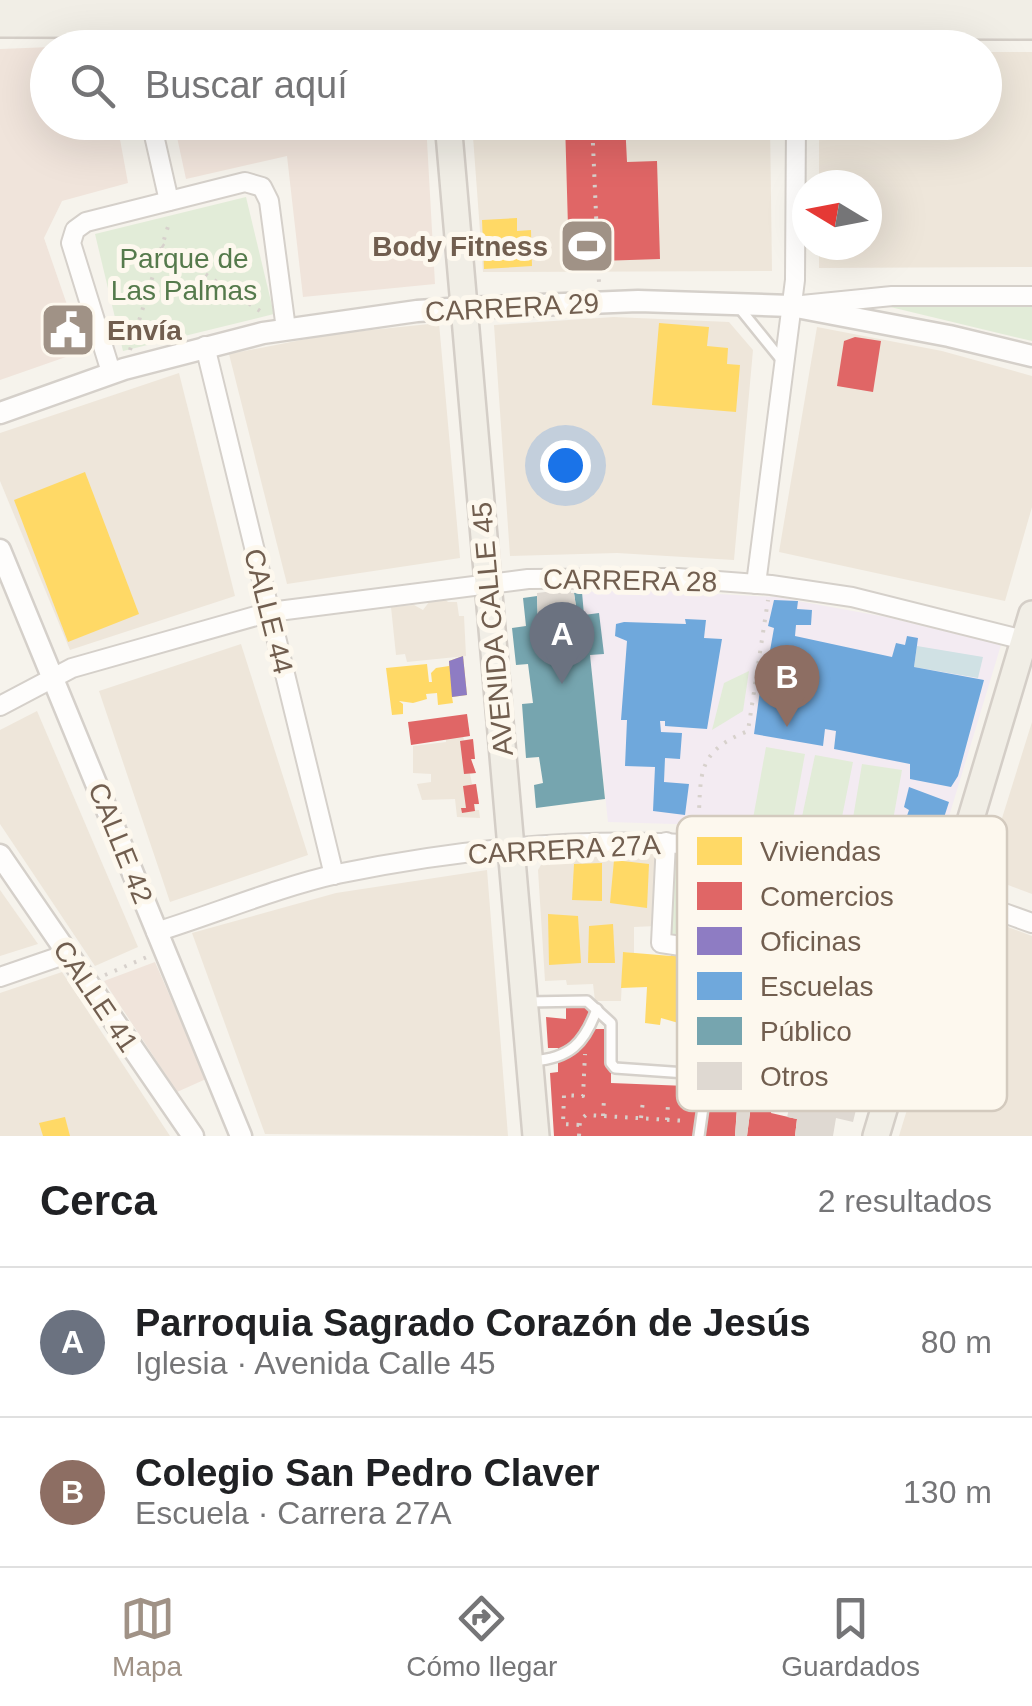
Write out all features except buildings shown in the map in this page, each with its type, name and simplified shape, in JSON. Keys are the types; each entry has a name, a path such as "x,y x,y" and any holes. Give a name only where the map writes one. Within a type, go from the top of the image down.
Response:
{"main road":[{"path":"0,4 128,19 346,1 441,19 657,30"},
{"path":"0,24 128,19 441,19 1032,3"},
{"path":"946,30 1032,26"},
{"name":"AVENIDA CALLE 45","path":"450,140 536,1136"},
{"path":"972,816 1028,641 1032,614"},
{"path":"876,1136 883,1111"}],"street":[{"path":"156,140 173,200"},
{"path":"763,585 796,260 796,140"},
{"path":"118,370 72,249 72,234 77,227 173,200 254,183 262,187 270,201 286,329"},
{"path":"792,306 908,295 1032,296"},
{"name":"CARRERA 29","path":"0,413 118,370 205,346 286,329 464,308 600,302 792,306 1032,356"},
{"name":"CALLE 44","path":"205,346 334,875"},
{"name":"CALLE 42","path":"0,550 241,1136"},
{"name":"CARRERA 28","path":"0,706 54,675 270,612 488,582 601,577 763,585 852,597 1028,641"},
{"path":"666,842 661,939 677,943"},
{"name":"CARRERA 27A","path":"160,942 334,875 511,847 677,843"},
{"name":"CALLE 41","path":"0,855 193,1136"},
{"name":"CARRERA 27A","path":"1007,914 1032,923"},
{"path":"0,977 67,954"},
{"path":"228,1136 232,1114"}],"lane":[{"path":"735,303 784,363"},
{"path":"525,1002 587,1001 610,1023 611,1063 615,1068 677,1072"},
{"path":"530,1062 558,1059 575,1047 590,1029 598,1009"},
{"path":"699,1136 702,1111"}],"path":[{"path":"593,140 600,302"},
{"path":"118,370 162,245 173,200"},
{"path":"162,245 286,329"},
{"path":"699,816 703,765 721,742 748,731 763,585"},
{"path":"665,867 677,877"},
{"path":"661,939 677,931"},
{"path":"87,982 160,942"},
{"path":"579,1124 563,1124 564,1095 583,1096 585,1044"},
{"path":"603,1116 604,1099"},
{"path":"641,1118 643,1101"},
{"path":"667,1120 668,1104"},
{"path":"579,1136 579,1124 586,1115 694,1122"}],"shaded area":[{"path":"30,48 30,140 120,140 128,183 62,201 44,238 83,351 0,380 0,49"},
{"path":"1002,52 1032,52 1032,267 819,268 819,260 882,260 882,170 819,170 819,140 1002,140"},
{"path":"178,140 427,140 435,284 303,297 287,156 186,179"},
{"path":"473,140 770,140 772,271 483,272"},
{"path":"614,317 729,322 753,350 734,560 617,553 510,556 494,325"},
{"path":"439,323 460,558 287,584 229,354 332,334"},
{"path":"817,327 942,351 1032,376 1032,507 1005,601 779,552"},
{"path":"179,373 235,596 70,650 0,481 0,433"},
{"path":"641,590 776,597 886,617 1001,645 949,816 677,816 677,824 608,822 590,655 603,653 599,614 584,615 582,592"},
{"path":"441,596 448,602 457,602 459,616 464,616 466,656 407,662 405,654 396,655 391,607 414,605 423,610 432,598 437,600"},
{"path":"241,644 308,855 170,902 99,691"},
{"path":"917,646 983,657 978,678 914,667"},
{"path":"37,711 138,947 95,966 0,824 0,730"},
{"path":"1032,722 1032,894 1007,885 1007,816 1003,816"},
{"path":"463,736 464,740 473,739 475,759 471,760 476,773 470,774 472,784 476,784 479,804 475,810 479,810 480,818 457,817 455,799 422,800 417,784 431,782 431,774 413,773 413,746"},
{"path":"661,850 656,926 634,927 634,953 623,952 621,1001 595,1001 593,984 545,981 538,870 545,858"},
{"path":"487,870 508,1136 265,1134 192,933 336,893"},
{"path":"0,890 38,944 0,956"},
{"path":"1007,927 1032,936 1032,1136 899,1136 907,1111 1007,1111"},
{"path":"155,962 206,1079 177,1092 104,981"},
{"path":"62,972 170,1136 0,1136 0,993"}],"green space":[{"name":"Parque de Las Palmas","path":"246,197 274,314 123,351 95,234"},
{"path":"882,305 1032,305 1032,341"},
{"path":"749,671 743,711 712,730 724,683"},
{"path":"766,747 805,754 794,816 753,816"},
{"path":"815,755 853,762 842,816 802,816"},
{"path":"862,764 902,770 894,816 853,816"},
{"path":"671,848 677,849 677,941 664,939"}],"place":[{"name":"Body Fitness","path":"587,246"},
{"name":"Envía","path":"68,330"},
{"name":"Parroquia Sagrado Corazón de Jesús","path":"562,684"},
{"name":"Colegio San Pedro Claver","path":"787,727"}]}
